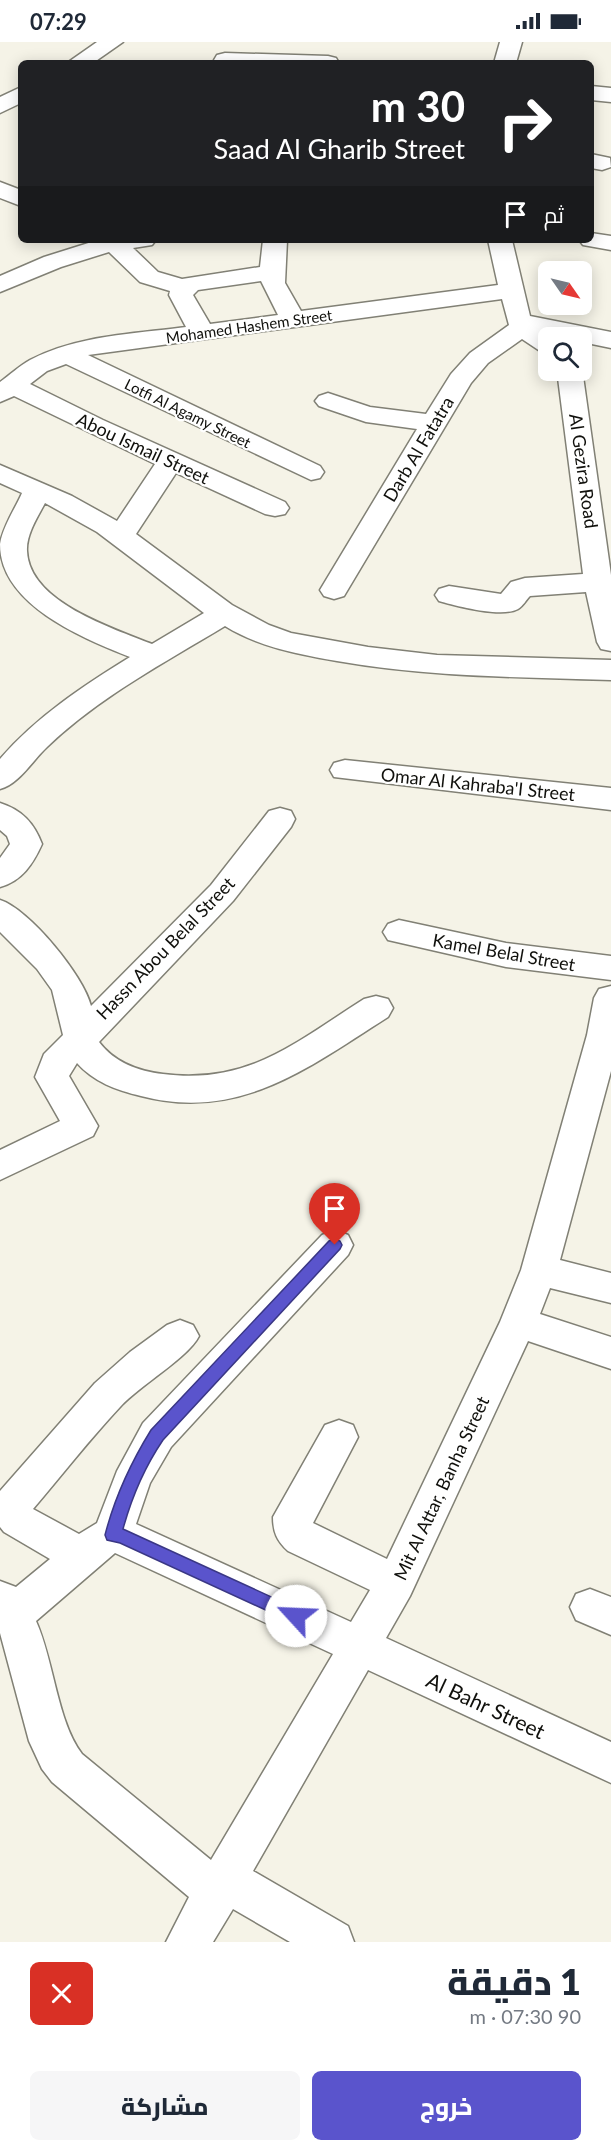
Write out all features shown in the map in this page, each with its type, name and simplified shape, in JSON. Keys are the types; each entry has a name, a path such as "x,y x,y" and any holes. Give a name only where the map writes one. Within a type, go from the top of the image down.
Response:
{"street":[{"path":"83,60 112,42"},
{"path":"0,106 18,87"},
{"path":"594,93 611,95"},
{"path":"0,189 18,198"},
{"path":"594,240 611,243"},
{"path":"0,285 45,265 107,243"},
{"path":"115,243 148,278 184,287 192,283 270,273"},
{"path":"275,243 270,273 277,294 294,320"},
{"path":"501,243 510,291 521,324 538,337"},
{"path":"184,287 182,295 202,332"},
{"name":"Mohamed Hashem Street","path":"6,389 38,366 83,348 510,291"},
{"path":"521,324 611,340"},
{"name":"Darb Al Fatatra","path":"334,590 468,368 521,324"},
{"name":"Lotfi Al Agamy Street","path":"65,354 311,472"},
{"name":"Al Gezira Road","path":"572,381 602,530 598,582 609,626"},
{"name":"Abou Ismail Street","path":"6,389 274,508"},
{"path":"328,401 366,414 434,423"},
{"path":"121,535 170,462"},
{"path":"0,474 91,517 121,535 172,577 225,613 260,633 302,645 382,661 448,666 611,670"},
{"path":"37,491 13,550 17,575 26,589 39,602 57,612 155,657"},
{"path":"449,595 505,604 512,602 517,591 525,587 598,582"},
{"path":"0,779 31,744 57,721 225,613"},
{"name":"Omar Al Kahraba'I Street","path":"345,770 611,799"},
{"path":"0,876 24,851 25,837 8,819"},
{"name":"Hassn Abou Belal Street","path":"0,1166 81,1126 52,1077 56,1063 222,893 280,819"},
{"path":"0,912 62,977 72,996 80,1036 88,1053 103,1067 129,1081 184,1092 206,1092 250,1083 269,1074 376,1008"},
{"name":"Kamel Belal Street","path":"399,932 506,955 611,968"},
{"name":"Mit Al Attar, Banha Street","path":"188,1942 396,1584 518,1322 539,1270 607,1036 611,998"},
{"path":"332,1942 222,1886 67,1768 50,1741 7,1606 98,1546 138,1465 157,1435 335,1245"},
{"path":"539,1270 611,1288"},
{"path":"518,1322 611,1353"},
{"name":"Al Bahr Street","path":"180,1336 143,1363 108,1394 13,1504 14,1515 18,1520 98,1546 122,1536 611,1763"},
{"path":"339,1437 293,1517 293,1530 302,1539 396,1584"}],"route":[{"path":"296,1616 122,1536 113,1535 123,1499 138,1465 157,1435 335,1245"}]}
